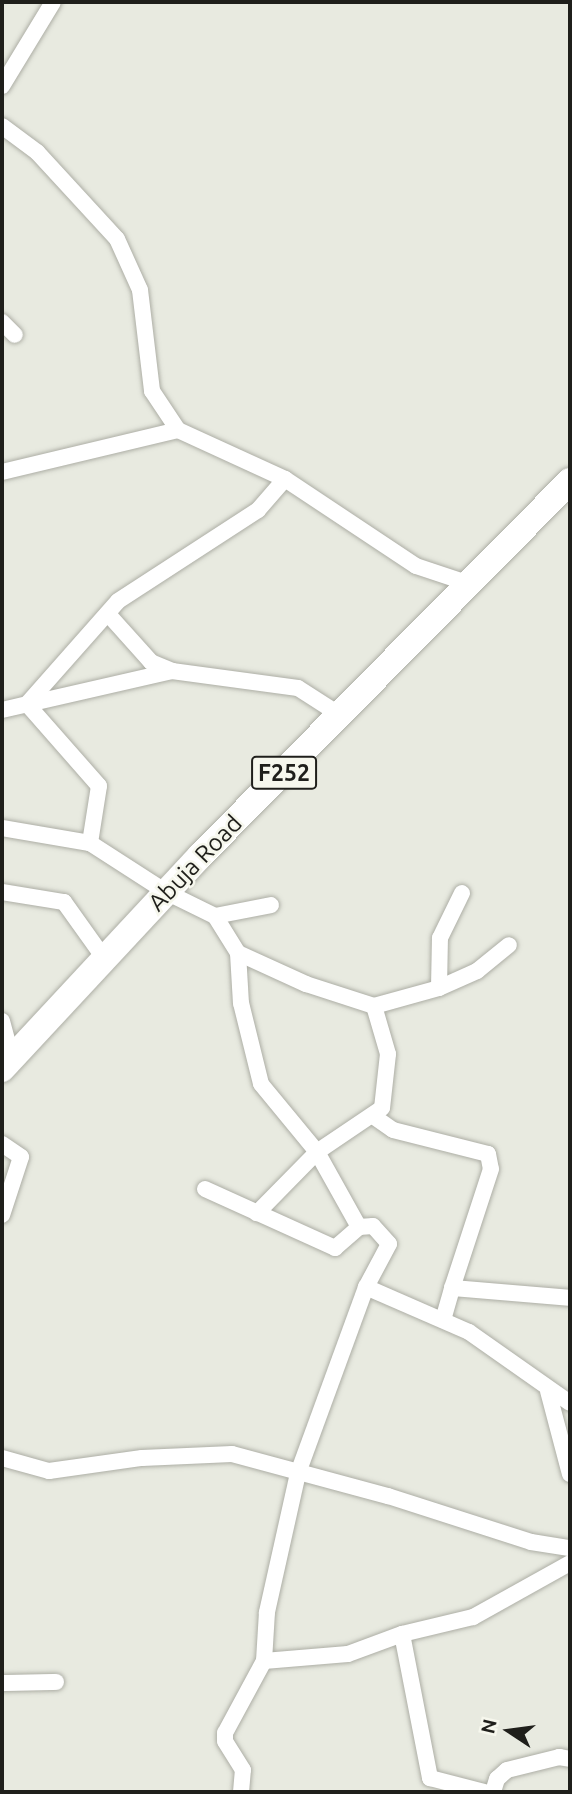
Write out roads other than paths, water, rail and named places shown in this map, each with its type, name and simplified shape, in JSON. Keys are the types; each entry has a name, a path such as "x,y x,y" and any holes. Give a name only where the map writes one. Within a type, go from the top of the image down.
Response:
{"main road":[{"name":"Abuja Road","path":"7,1064 166,892 570,481"}],"street":[{"path":"2,86 52,2"},
{"path":"2,125 37,152 117,239 140,290 152,391 178,430 285,479 416,566 470,584"},
{"path":"2,321 15,335"},
{"path":"2,472 178,430"},
{"path":"27,704 108,614 157,573 258,510 285,479"},
{"path":"108,614 151,662 172,671 298,688 340,715"},
{"path":"2,710 172,671"},
{"path":"27,704 99,786 90,843"},
{"path":"2,828 90,843 166,892 215,916 237,953 241,1003 261,1084 317,1152 359,1227"},
{"path":"2,892 64,902 104,958"},
{"path":"439,988 440,938 462,893"},
{"path":"215,916 271,905"},
{"path":"237,953 306,984 374,1006 439,988 477,971 509,945"},
{"path":"257,1213 317,1152 382,1108 388,1054 374,1006"},
{"path":"2,1021 7,1064"},
{"path":"373,1116 393,1130 488,1154 491,1169 443,1320"},
{"path":"2,1144 21,1157 2,1215"},
{"path":"205,1189 335,1248 359,1227 373,1226 389,1244 366,1287 298,1473 267,1612 264,1661 225,1733 225,1741 243,1770 241,1792"},
{"path":"366,1287 469,1332 548,1391 570,1403"},
{"path":"452,1288 570,1298"},
{"path":"548,1391 570,1474"},
{"path":"2,1458 49,1471 142,1458 232,1454 531,1542 570,1548"},
{"path":"264,1661 348,1654 401,1634 473,1617 570,1563"},
{"path":"401,1634 429,1778 484,1792"},
{"path":"2,1683 56,1682"},
{"path":"493,1792 497,1779 507,1770 559,1757 570,1759"}]}
